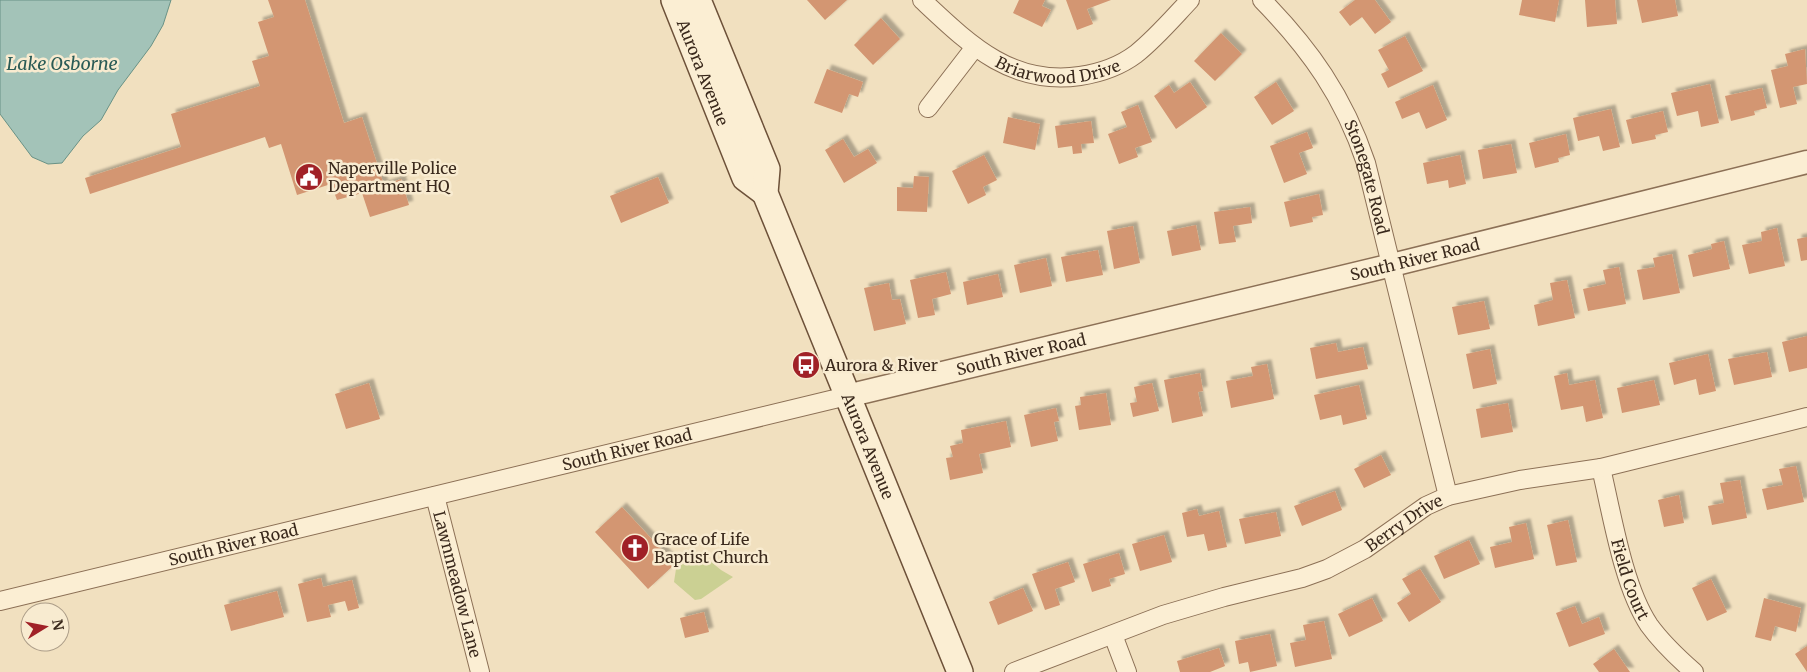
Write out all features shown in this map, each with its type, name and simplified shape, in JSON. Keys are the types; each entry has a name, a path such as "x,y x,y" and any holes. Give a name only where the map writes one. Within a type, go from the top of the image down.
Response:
{"main road":[{"name":"Aurora Avenue","path":"674,0 745,178 765,193"},
{"name":"Aurora Avenue","path":"698,0 767,169 765,193 960,672"}],"street":[{"name":"Briarwood Drive","path":"922,0 975,47 998,62 1018,72 1042,78 1067,78 1093,74 1114,67 1136,54 1190,0"},
{"name":"Stonegate Road","path":"1262,0 1289,28 1316,61 1347,113 1366,163 1448,496"},
{"path":"928,108 975,47"},
{"name":"South River Road","path":"0,601 1392,265 1807,162"},
{"name":"Berry Drive","path":"1014,672 1206,602 1302,578 1327,569 1365,549 1426,506 1448,496 1520,480 1600,468 1807,417"},
{"name":"Field Court","path":"1600,468 1620,546 1640,606 1660,638 1694,672"},
{"name":"Lawnmeadow Lane","path":"435,496 480,672"},
{"path":"1113,635 1127,672"}],"green space":[{"path":"699,552 733,577 701,599 695,600 674,582 676,569"}],"water":[{"name":"Lake Osborne","path":"0,0 171,0 163,25 151,46 118,90 101,120 83,136 62,163 48,164 32,157 0,114"}],"building":[{"path":"268,0 305,0 344,123 362,117 384,185 401,179 409,205 370,217 362,193 337,200 331,184 297,195 281,144 269,148 265,137 90,194 85,178 181,147 171,114 260,86 252,61 269,56 258,22 274,17"},
{"path":"807,0 847,0 825,20"},
{"path":"1019,0 1045,0 1042,6 1051,10 1042,27 1013,13"},
{"path":"1066,0 1111,0 1087,9 1093,24 1077,30"},
{"path":"1355,0 1375,0 1391,22 1375,34 1362,17 1350,26 1339,12"},
{"path":"1522,0 1559,0 1555,22 1519,15"},
{"path":"1585,0 1615,0 1617,24 1587,27"},
{"path":"1637,0 1675,0 1678,16 1642,23"},
{"path":"881,18 900,39 873,65 854,45"},
{"path":"1221,33 1242,54 1215,81 1194,61"},
{"path":"1405,36 1423,71 1388,88 1381,74 1389,70 1378,50"},
{"path":"1805,49 1807,84 1793,87 1797,104 1780,108 1771,70 1788,66 1785,54"},
{"path":"827,69 863,82 858,97 849,94 842,113 814,103"},
{"path":"1190,82 1207,107 1176,129 1154,96 1169,85 1174,93"},
{"path":"1276,82 1294,111 1272,125 1254,97"},
{"path":"1710,84 1719,123 1701,127 1698,111 1677,116 1671,93"},
{"path":"1433,85 1447,120 1426,129 1419,112 1402,119 1395,102"},
{"path":"1762,88 1767,108 1754,111 1755,115 1731,121 1725,96"},
{"path":"1138,105 1152,142 1135,148 1138,157 1119,164 1108,134 1127,127 1121,112"},
{"path":"1611,109 1620,147 1603,151 1599,136 1578,141 1573,118"},
{"path":"1663,111 1668,132 1655,135 1656,139 1632,144 1626,120"},
{"path":"1008,117 1040,124 1035,150 1003,143"},
{"path":"1091,121 1094,143 1081,144 1082,153 1073,154 1072,146 1058,148 1055,126"},
{"path":"1307,132 1313,148 1299,153 1307,174 1284,183 1270,146"},
{"path":"1566,134 1570,155 1558,158 1559,162 1535,168 1529,143"},
{"path":"843,139 854,157 868,149 877,163 844,183 825,150"},
{"path":"1511,144 1517,173 1483,179 1478,150"},
{"path":"984,155 997,180 983,187 986,195 968,204 952,171"},
{"path":"1460,155 1466,184 1449,188 1448,180 1427,184 1423,163"},
{"path":"914,176 929,177 927,212 897,211 897,187 913,188"},
{"path":"658,177 669,203 621,223 610,196"},
{"path":"1319,194 1323,215 1312,217 1313,222 1290,227 1284,202"},
{"path":"1250,207 1252,223 1233,226 1236,242 1219,244 1214,212"},
{"path":"1196,225 1201,250 1172,256 1167,231"},
{"path":"1133,226 1140,263 1114,269 1107,231"},
{"path":"1777,228 1785,266 1749,274 1742,245 1762,241 1761,232"},
{"path":"1807,237 1807,260 1801,261 1797,239"},
{"path":"1724,241 1730,269 1693,277 1688,255 1712,249 1711,244"},
{"path":"1098,250 1103,275 1066,282 1061,257"},
{"path":"1672,254 1680,293 1643,300 1637,270 1655,267 1653,258"},
{"path":"1046,258 1052,286 1020,293 1014,265"},
{"path":"1619,267 1626,304 1588,311 1583,289 1606,284 1603,270"},
{"path":"946,272 951,294 932,299 935,315 918,318 910,280"},
{"path":"998,274 1003,297 967,305 963,282"},
{"path":"1567,280 1575,318 1538,326 1534,305 1553,300 1550,283"},
{"path":"889,283 892,300 900,299 906,324 874,331 864,288"},
{"path":"1484,301 1490,329 1458,335 1452,307"},
{"path":"1807,336 1807,368 1789,372 1782,342"},
{"path":"1336,343 1338,352 1363,347 1368,369 1316,379 1310,348"},
{"path":"1490,349 1497,384 1473,389 1466,354"},
{"path":"1767,352 1772,377 1734,385 1728,359"},
{"path":"1708,354 1716,391 1699,395 1696,379 1674,385 1669,363"},
{"path":"1267,364 1274,399 1231,408 1226,381 1253,376 1251,367"},
{"path":"1200,373 1203,391 1198,392 1203,416 1172,423 1164,380"},
{"path":"1567,373 1569,385 1595,380 1603,418 1586,422 1583,406 1561,410 1554,376"},
{"path":"1654,380 1660,405 1622,413 1617,388"},
{"path":"369,383 380,419 346,429 335,394"},
{"path":"1152,383 1159,411 1133,417 1130,403 1137,402 1134,387"},
{"path":"1359,385 1367,419 1343,425 1341,415 1320,420 1314,395"},
{"path":"1106,393 1111,425 1079,430 1075,406 1081,405 1080,397"},
{"path":"1508,403 1513,432 1481,438 1476,409"},
{"path":"1056,408 1059,421 1054,422 1058,441 1031,447 1024,415"},
{"path":"1006,421 1011,447 979,454 983,473 950,480 946,458 953,457 950,446 963,443 961,430"},
{"path":"1381,455 1391,475 1364,488 1354,469"},
{"path":"1796,466 1804,502 1767,510 1762,489 1783,485 1779,469"},
{"path":"1740,480 1747,518 1712,525 1708,506 1724,503 1720,483"},
{"path":"1335,491 1342,510 1302,526 1294,506"},
{"path":"1679,495 1684,523 1664,527 1658,500"},
{"name":"Grace of Life Baptist Church","path":"622,507 675,564 648,589 595,532"},
{"path":"1197,509 1199,516 1219,511 1227,547 1208,551 1204,534 1187,537 1182,513"},
{"path":"1276,512 1281,536 1245,544 1239,519"},
{"path":"1568,520 1577,562 1556,566 1547,525"},
{"path":"1526,523 1534,559 1495,568 1490,547 1512,542 1509,527"},
{"path":"1164,535 1172,562 1140,571 1132,544"},
{"path":"1469,540 1480,564 1444,579 1434,556"},
{"path":"1119,553 1125,574 1109,579 1111,586 1092,592 1083,564"},
{"path":"1068,562 1075,582 1055,589 1060,605 1045,610 1032,574"},
{"path":"1420,569 1441,602 1409,622 1397,603 1411,594 1402,579"},
{"path":"321,578 323,587 352,580 359,608 348,611 345,601 328,605 331,617 307,622 298,584"},
{"path":"1711,579 1727,612 1707,621 1692,588"},
{"path":"1023,588 1033,611 998,625 989,602"},
{"path":"277,591 284,617 231,631 224,605"},
{"path":"1372,598 1383,621 1349,637 1338,614"},
{"path":"1764,598 1801,608 1796,632 1775,626 1771,641 1755,637"},
{"path":"1575,606 1582,624 1599,617 1605,634 1569,647 1556,613"},
{"path":"704,612 709,632 685,638 680,618"},
{"path":"1324,621 1332,659 1295,667 1290,643 1306,640 1303,625"},
{"path":"1270,634 1277,666 1250,672 1248,662 1239,664 1235,641"},
{"path":"1807,646 1807,672 1795,654"},
{"path":"1219,648 1225,666 1210,672 1180,672 1177,661"},
{"path":"1614,649 1630,672 1599,672 1593,664"}],"place":[{"name":"Naperville Police Department HQ","path":"309,177"},
{"name":"Aurora & River","path":"806,365"},
{"name":"Grace of Life Baptist Church","path":"635,548"}]}
